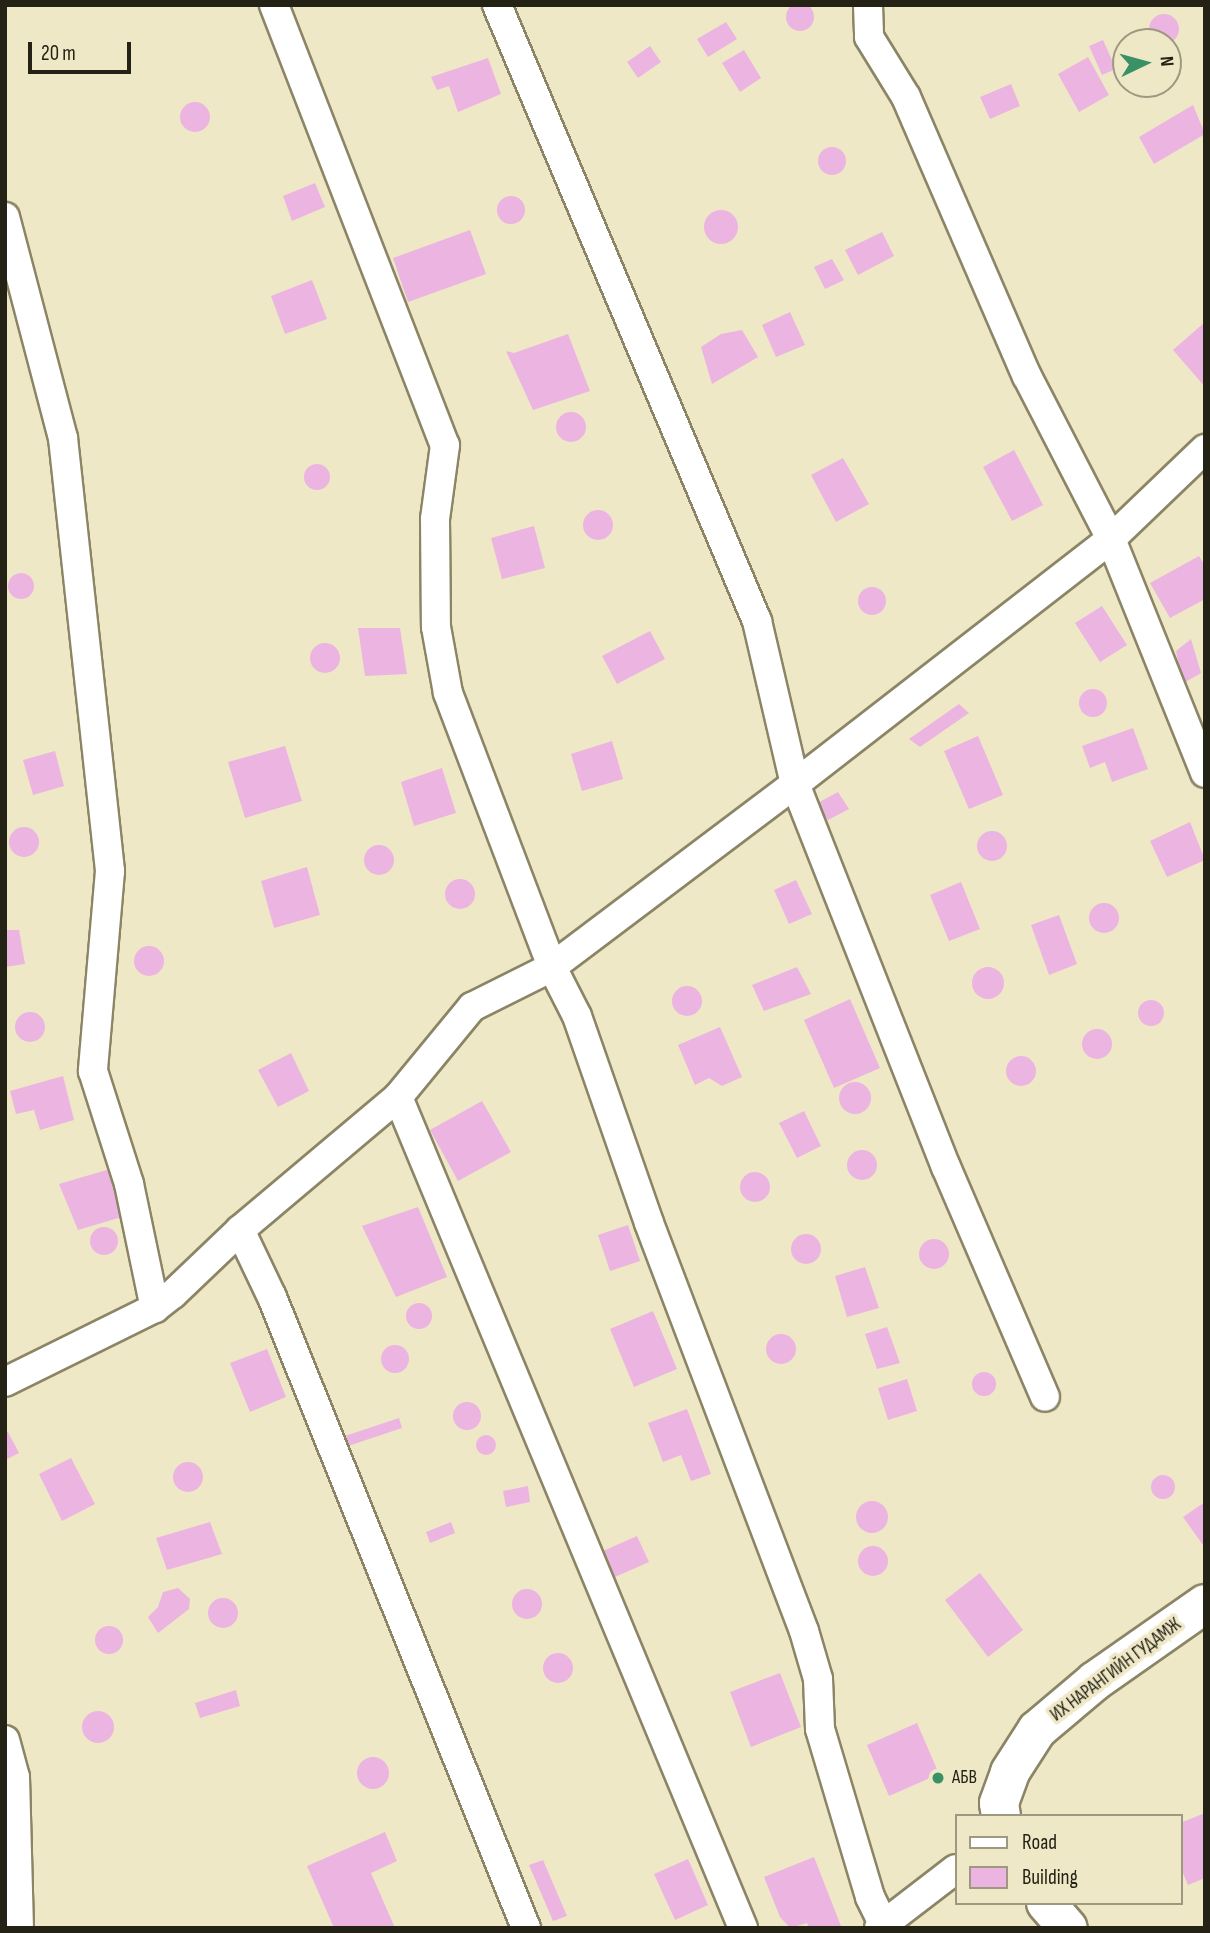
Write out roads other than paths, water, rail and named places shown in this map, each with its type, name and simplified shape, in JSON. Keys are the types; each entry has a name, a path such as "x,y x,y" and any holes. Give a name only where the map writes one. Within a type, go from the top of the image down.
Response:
{"main road":[{"name":"ИХ НАРАНГИЙН ГУДАМЖ","path":"1001,1814 999,1803 1010,1772 1037,1730 1095,1681 1205,1604"},
{"path":"1048,1905 1068,1928"}],"street":[{"path":"274,5 444,446 435,519 436,627 448,693 552,967 577,1016 649,1223 804,1631 818,1679 820,1729 881,1926 906,1912 954,1871"},
{"path":"498,5 757,621 795,784 946,1167 1045,1397"},
{"path":"868,5 869,37 906,97 1027,376 1111,539 1205,773"},
{"path":"5,217 63,438 110,871 93,1072 129,1184 155,1308"},
{"path":"5,1382 155,1308 240,1230 398,1097 472,1007 552,967 795,784 1111,539 1205,449"},
{"path":"398,1097 743,1928"},
{"path":"240,1230 272,1297 526,1928"},
{"path":"5,1740 15,1777 19,1928"}],"place":[{"name":"АБВ","path":"938,1778"}]}
